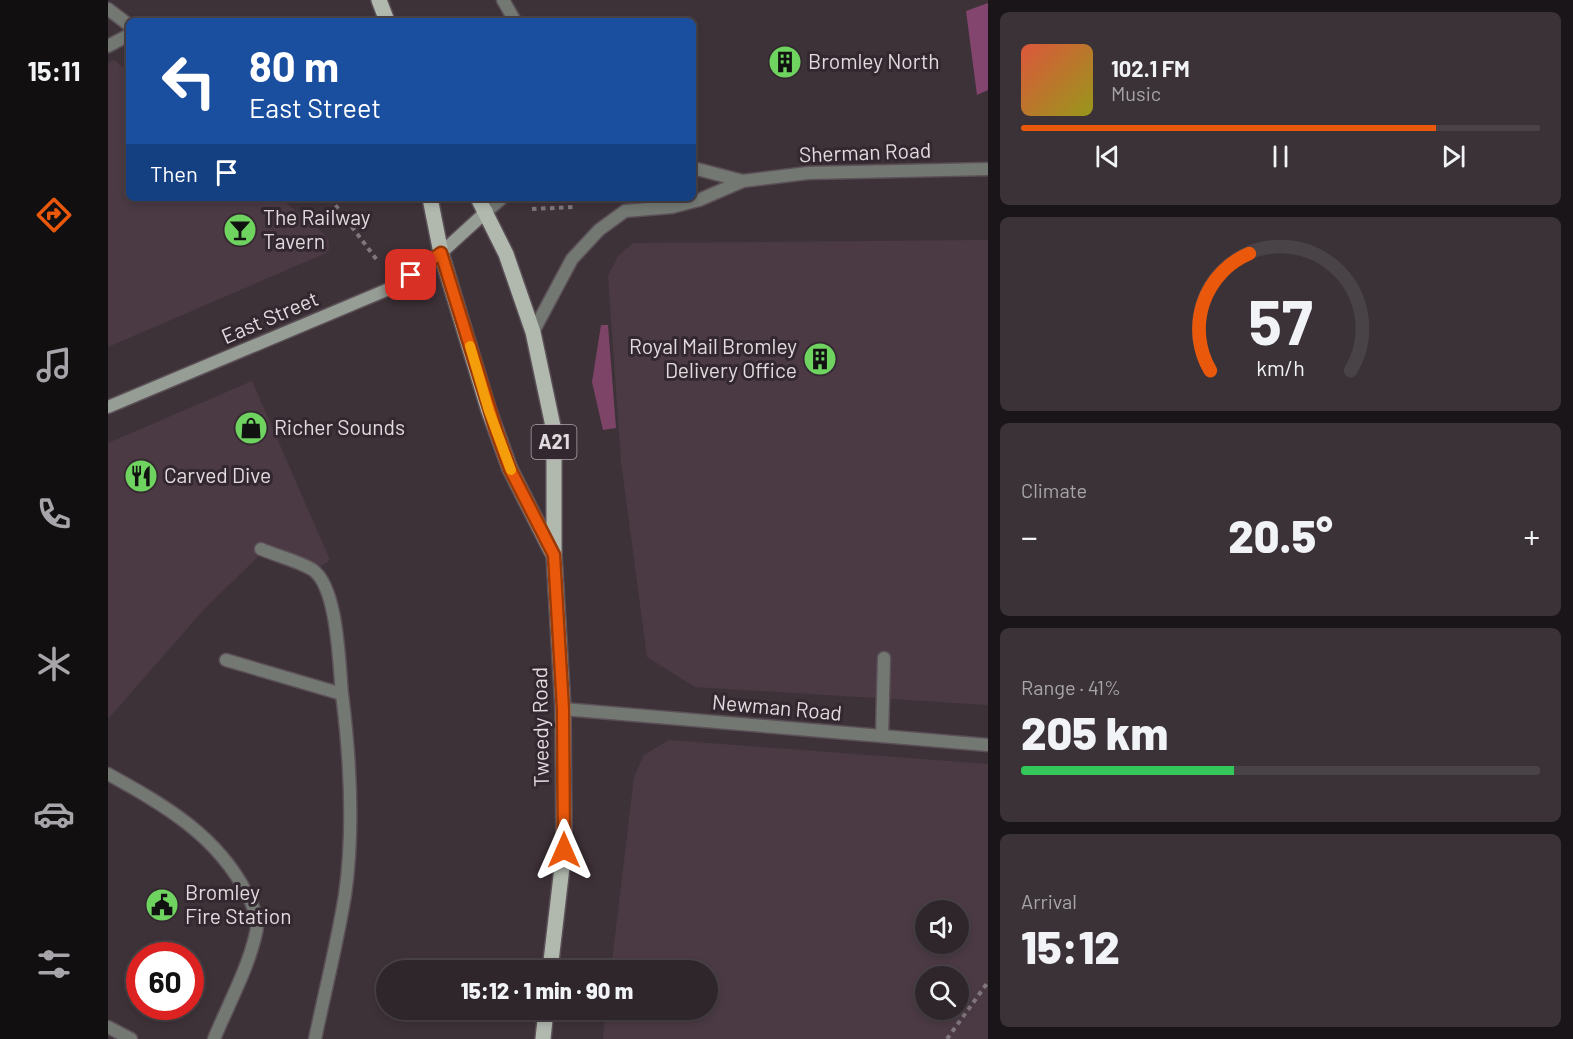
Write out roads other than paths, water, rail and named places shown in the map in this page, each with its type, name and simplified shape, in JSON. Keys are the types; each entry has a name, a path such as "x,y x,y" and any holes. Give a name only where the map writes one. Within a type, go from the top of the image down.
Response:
{"main road":[{"path":"379,0 386,18"},
{"name":"Tweedy Road","path":"431,201 441,253 496,430 510,469 554,555"},
{"name":"Tweedy Road","path":"482,204 506,254 533,332 554,431 554,555 563,709 564,850 551,960"},
{"path":"543,1039 545,1020"}],"street":[{"path":"503,0 513,18"},
{"path":"108,9 126,23"},
{"path":"108,46 126,37"},
{"name":"Sherman Road","path":"696,169 744,181"},
{"name":"Sherman Road","path":"696,201 744,181 808,173 988,169"},
{"name":"Sherman Road","path":"533,332 572,259 599,230 625,211 672,207 695,201"},
{"path":"441,253 482,204"},
{"name":"East Street","path":"108,407 396,286 441,253"},
{"path":"261,549 314,571 327,592 336,627 349,745 350,833 345,893 315,1039"},
{"path":"882,736 884,658"},
{"path":"226,660 342,694"},
{"name":"Newman Road","path":"563,709 988,745"},
{"path":"108,774 148,796 215,845 237,873 253,906 257,931 214,1039"},
{"path":"108,1027 131,1039"}],"place":[{"name":"Bromley North","path":"785,62"},
{"name":"The Railway Tavern","path":"240,230"},
{"name":"Royal Mail Bromley Delivery Office","path":"820,359"},
{"name":"Richer Sounds","path":"251,428"},
{"name":"Carved Dive","path":"141,476"},
{"name":"Bromley Fire Station","path":"162,905"}]}
